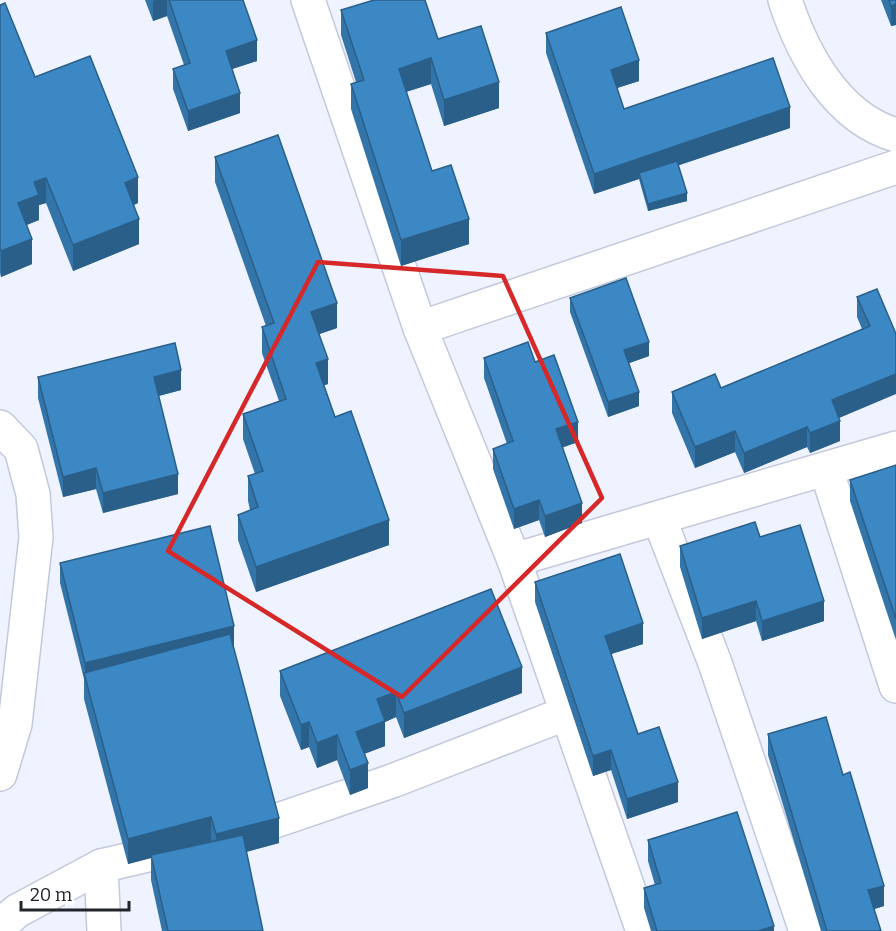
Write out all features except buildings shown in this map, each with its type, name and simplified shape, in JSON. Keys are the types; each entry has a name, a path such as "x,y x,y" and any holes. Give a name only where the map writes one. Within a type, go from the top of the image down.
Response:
{"street":[{"path":"308,0 420,328 514,560 643,931"},
{"path":"420,328 896,165 891,133 846,108 814,66 785,0"},
{"path":"0,427 21,449 33,494 36,537 15,724 0,774"},
{"path":"514,560 896,448"},
{"path":"826,469 896,686"},
{"path":"660,518 715,663 806,931"},
{"path":"0,926 17,911 101,866 231,837 392,781 567,713"},
{"path":"101,866 104,931"}],"highlighted area":[{"path":"318,262 503,276 602,498 402,697 168,551"}]}
